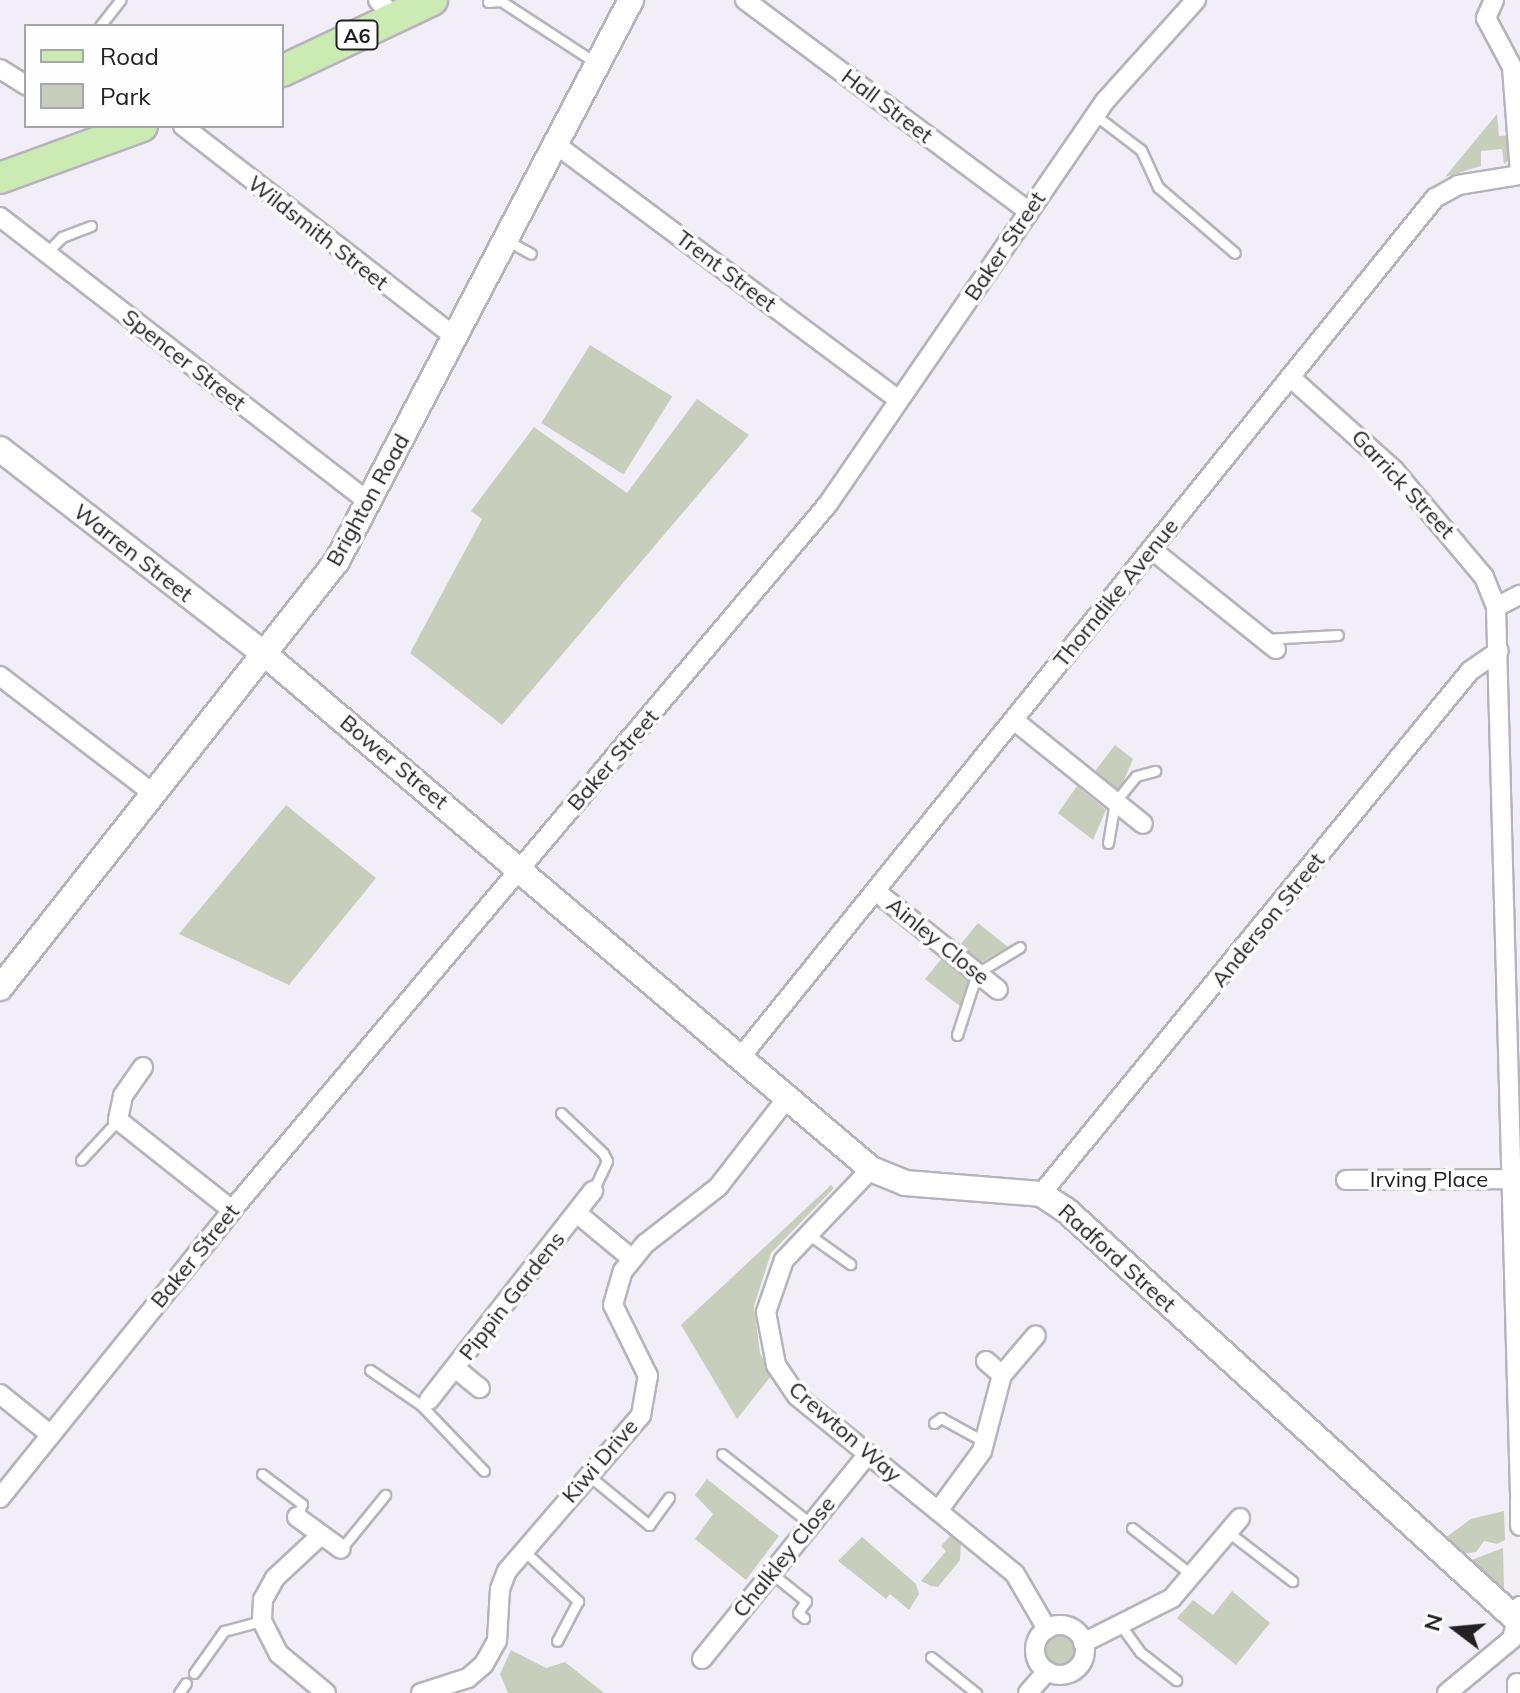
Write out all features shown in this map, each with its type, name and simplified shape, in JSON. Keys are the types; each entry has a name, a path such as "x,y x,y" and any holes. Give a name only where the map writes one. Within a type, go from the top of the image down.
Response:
{"main road":[{"name":"A6","path":"284,70 386,9 432,0"},
{"path":"0,178 96,134 130,128"}],"street":[{"name":"Brighton Road","path":"0,988 267,656 337,561 631,0"},
{"name":"Hall Street","path":"745,0 1028,211"},
{"name":"Baker Street","path":"0,1498 232,1210 828,504 1095,115 1196,0"},
{"name":"Thorndike Avenue","path":"740,1058 878,893 1435,198 1458,185 1520,174 1516,67 1488,30 1486,18 1494,0"},
{"path":"0,69 24,84"},
{"name":"Wildsmith Street","path":"186,128 455,337"},
{"name":"Trent Street","path":"554,143 899,400"},
{"name":"Spencer Street","path":"0,217 368,501"},
{"name":"Garrick Street","path":"1290,377 1394,470 1484,577 1496,607"},
{"name":"Warren Street","path":"0,449 267,656"},
{"path":"1151,549 1270,644"},
{"path":"1520,595 1496,607 1513,977 1520,1526"},
{"name":"Anderson Street","path":"1041,1194 1470,671 1499,651"},
{"name":"Bower Street","path":"267,656 522,868"},
{"path":"0,676 155,795"},
{"path":"1015,721 1143,824"},
{"name":"Radford Street","path":"522,868 871,1169 905,1183 1041,1194 1066,1210 1519,1616"},
{"name":"Ainley Close","path":"878,893 998,990"},
{"path":"143,1067 123,1096 118,1120 232,1210"},
{"name":"Kiwi Drive","path":"421,1693 468,1678 484,1664 497,1641 500,1589 524,1551 641,1415 648,1389 640,1350 623,1330 613,1305 631,1258 718,1187 787,1098"},
{"name":"Crewton Way","path":"871,1169 784,1260 772,1285 767,1339 788,1386 867,1455 1015,1574 1047,1629"},
{"name":"Irving Place","path":"1346,1180 1516,1180"},
{"name":"Pippin Gardens","path":"425,1402 578,1214 593,1191"},
{"path":"578,1214 631,1258"},
{"path":"938,1511 985,1442 1002,1375 1036,1335"},
{"path":"986,1361 1002,1375"},
{"path":"455,1368 480,1388"},
{"path":"0,1394 51,1435"},
{"name":"Chalkley Close","path":"702,1659 867,1455"},
{"path":"297,1517 341,1549"},
{"path":"1083,1643 1122,1627 1172,1598 1234,1525"},
{"path":"320,1536 275,1578 263,1600 262,1621 279,1654 326,1693"},
{"path":"1447,1693 1512,1639 1519,1616"},
{"path":"1067,1627 1083,1643 1084,1655 1075,1670 1060,1675 1047,1671 1038,1663 1035,1646 1047,1629 1067,1627"},
{"path":"1028,1693 1047,1671"}],"lane":[{"path":"102,24 120,0"},
{"path":"488,2 501,1 596,63"},
{"path":"1095,115 1141,150 1158,187 1235,253"},
{"path":"46,253 62,237 91,226"},
{"path":"505,239 531,254"},
{"path":"1270,644 1338,635"},
{"path":"1108,843 1115,802 1136,776 1155,771"},
{"path":"957,1035 977,973 1020,947"},
{"path":"561,1113 607,1161 593,1191"},
{"path":"81,1160 118,1120"},
{"path":"808,1234 850,1264"},
{"path":"370,1370 425,1402 484,1471"},
{"path":"934,1423 941,1418 985,1442"},
{"path":"722,1454 811,1524"},
{"path":"262,1474 302,1504 297,1517"},
{"path":"588,1475 649,1525 669,1497"},
{"path":"341,1549 385,1495"},
{"path":"1234,1525 1292,1581"},
{"path":"1132,1528 1192,1575"},
{"path":"524,1551 578,1601 557,1641"},
{"path":"771,1573 806,1601 798,1613 804,1618"},
{"path":"194,1673 224,1631 262,1621"},
{"path":"1122,1627 1140,1652 1176,1680"},
{"path":"931,1657 976,1693"},
{"path":"179,1693 186,1683"}],"green space":[{"path":"1497,114 1499,136 1514,135 1511,159 1504,164 1502,149 1481,151 1481,166 1445,177"},
{"path":"590,345 672,396 624,474 541,423"},
{"path":"697,399 749,435 502,725 410,653 482,519 471,511 534,427 627,493"},
{"path":"1115,745 1133,759 1119,792 1095,771"},
{"path":"1077,786 1106,810 1093,840 1058,813"},
{"path":"286,805 376,878 289,985 179,934"},
{"path":"978,923 1008,947 980,963 960,945"},
{"path":"943,957 970,978 961,1007 925,979"},
{"path":"831,1185 834,1188 771,1253 754,1306 760,1353 771,1376 737,1419 681,1325"},
{"path":"707,1479 779,1536 746,1580 695,1539 713,1514 695,1495"},
{"path":"1504,1511 1505,1540 1497,1544 1484,1541 1476,1552 1462,1554 1445,1538 1471,1519"},
{"path":"951,1535 961,1542 960,1560 938,1587 921,1581 946,1551 941,1546"},
{"path":"862,1537 916,1584 919,1594 909,1610 890,1594 886,1599 838,1561"},
{"path":"1503,1548 1504,1587 1503,1588 1469,1561"},
{"path":"1232,1591 1270,1623 1236,1665 1177,1618 1193,1600 1213,1615"},
{"path":"1061,1634 1072,1639 1077,1650 1072,1661 1061,1666 1050,1661 1045,1650 1050,1639"},
{"path":"511,1650 546,1668 565,1662 604,1693 508,1693 500,1674"}]}
